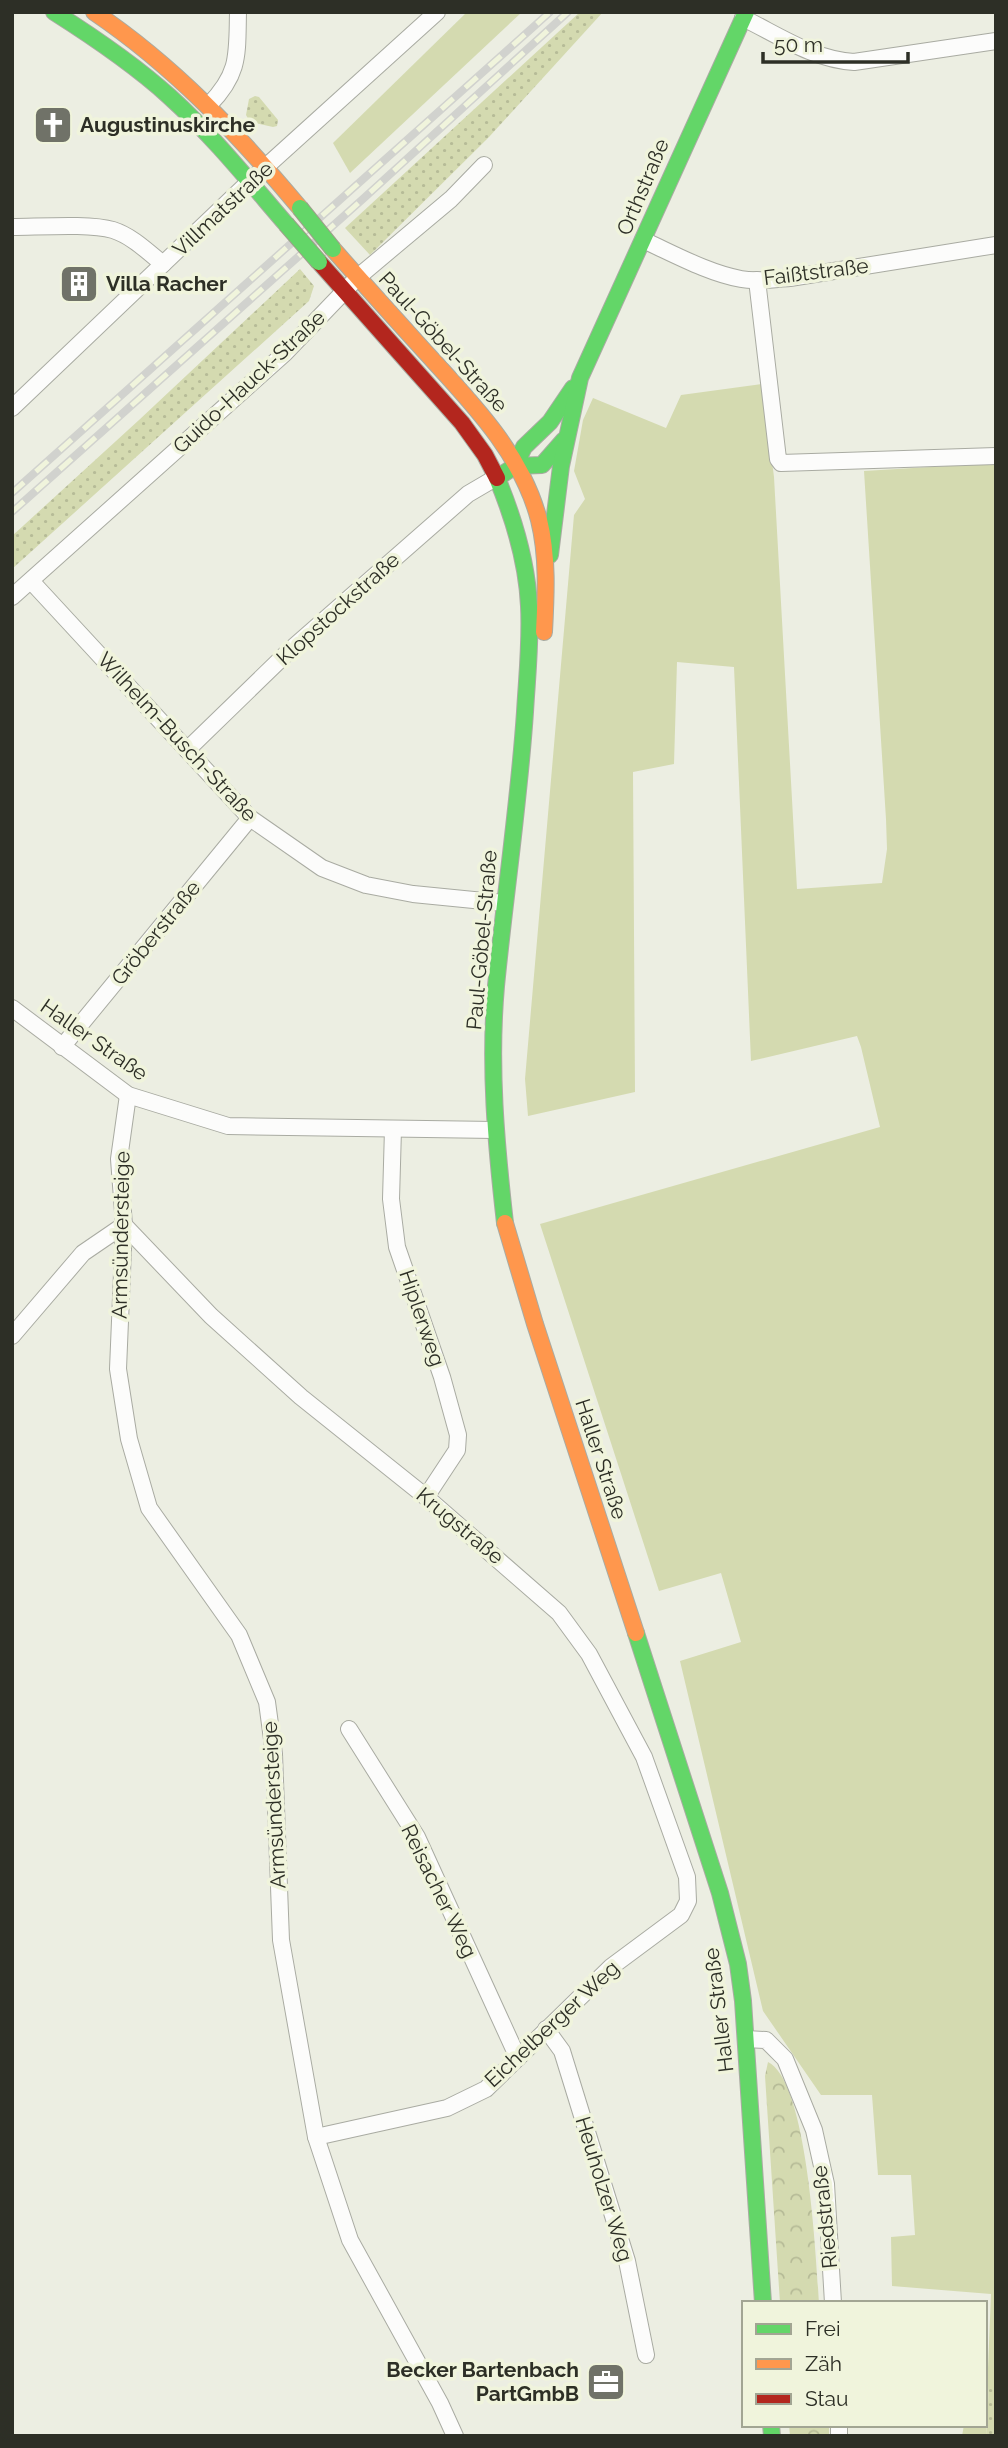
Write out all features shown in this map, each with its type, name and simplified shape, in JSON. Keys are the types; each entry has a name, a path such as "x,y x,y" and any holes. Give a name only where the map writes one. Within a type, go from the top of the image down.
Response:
{"main road":[{"path":"54,12 156,84 209,136 249,183"},
{"path":"94,12 178,74 267,167"},
{"name":"Orthstraße","path":"545,604 556,490 564,440 580,378 744,15"},
{"name":"Paul-Göbel-Straße","path":"267,167 333,249 482,414 515,466 534,506 544,554 545,604 542,650 522,754"},
{"name":"Paul-Göbel-Straße","path":"249,183 462,422 497,477 512,515 523,561 529,605 529,652 522,754 496,988 492,1071 495,1130"},
{"name":"Orthstraße","path":"515,466 521,449 545,426 580,378"},
{"name":"Orthstraße","path":"497,477 515,466 542,465 564,440"},
{"name":"Haller Straße","path":"495,1130 505,1224 720,1893 738,1964 746,2039 763,2301"}],"street":[{"path":"209,105 227,86 235,65 237,12"},
{"name":"Villmatstraße","path":"12,408 249,183 437,12"},
{"path":"744,15 817,55 837,61 854,62 996,41"},
{"name":"Guido-Hauck-Straße","path":"12,597 285,354 358,277 450,199 484,165"},
{"path":"12,227 97,227 113,230 129,238 163,264"},
{"name":"Faißtstraße","path":"643,240 719,272 740,279 757,280 790,278 996,246"},
{"path":"757,280 778,459 781,463 996,456"},
{"name":"Klopstockstraße","path":"187,750 289,652 448,511 468,494 497,477"},
{"name":"Wilhelm-Busch-Straße","path":"31,580 250,818 322,868 366,885 413,894 504,903"},
{"name":"Gröberstraße","path":"62,1047 250,818"},
{"name":"Haller Straße","path":"12,1008 128,1094 228,1126 495,1130"},
{"name":"Armsündersteige","path":"128,1094 119,1159 124,1225 118,1369 129,1439 149,1508 239,1635 267,1702 274,1754 281,1940 316,2137 350,2240 440,2403 455,2436"},
{"name":"Hiplerweg","path":"393,1129 391,1199 397,1247 442,1377 458,1435 457,1450 426,1497"},
{"path":"12,1336 83,1253 124,1225"},
{"name":"Krugstraße","path":"124,1225 211,1316 301,1397 426,1497 559,1613 589,1654 644,1757 687,1877 688,1901"},
{"name":"Reisacher Weg","path":"349,1729 417,1838 518,2058"},
{"name":"Eichelberger Weg","path":"316,2137 447,2108 486,2089 611,1967 681,1915 688,1901"},
{"name":"Heuholzer Weg","path":"546,2029 562,2051 623,2248 646,2355"},
{"name":"Riedstraße","path":"746,2039 766,2040 785,2059 814,2130 826,2184 833,2301"}],"green space":[{"path":"467,12 522,12 350,173 333,143"},
{"path":"580,12 603,12 489,137 370,255 345,228"},
{"path":"259,97 278,120 277,126 250,122 246,115 249,99"},
{"path":"300,269 314,286 309,301 12,569 12,536"},
{"path":"762,384 774,477 797,889 882,883 887,849 886,819 864,471 996,463 996,2387 989,2387 987,2420 991,2294 892,2286 891,2237 915,2235 911,2175 878,2175 872,2095 821,2095 763,2011 680,1661 741,1642 721,1573 659,1591 540,1224 880,1127 857,1036 751,1061 734,667 677,662 674,764 633,772 635,1092 528,1116 525,1079 574,515 585,499 574,471 583,420 593,398 666,428 681,395"},
{"path":"768,2062 782,2076 801,2135 812,2212 819,2301 780,2301 765,2076"},
{"path":"989,2387 996,2387 996,2436 986,2436"},
{"path":"789,2427 829,2427 829,2436 790,2436"},
{"path":"964,2427 987,2427 986,2436 962,2436"}],"railway":[{"path":"12,493 550,12"},
{"path":"12,512 568,12"}],"traffic: fast":[{"path":"54,12 114,52 170,97 216,143 286,224"},
{"path":"550,555 561,466 580,378 746,12"},
{"path":"300,208 333,249"},
{"path":"286,224 319,262"},
{"path":"515,466 524,447 550,422 573,388"},
{"path":"503,474 515,466 542,465 564,440"},
{"path":"497,478 522,557 528,590 529,619 522,746 494,1016 494,1105 505,1223"},
{"path":"636,1633 720,1893 738,1964 743,2001 763,2301"},
{"path":"771,2427 772,2436"}],"traffic: slow":[{"path":"94,12 151,55 204,102 300,208"},
{"path":"333,249 473,405 519,470 531,495 542,534 546,576 544,632"},
{"path":"505,1223 535,1324 636,1633"}],"traffic: jam":[{"path":"319,262 462,423 485,455 497,478"}],"place":[{"name":"Augustinuskirche","path":"53,125"},
{"name":"Villa Racher","path":"79,284"},
{"name":"Becker Bartenbach PartGmbB","path":"606,2382"}]}
